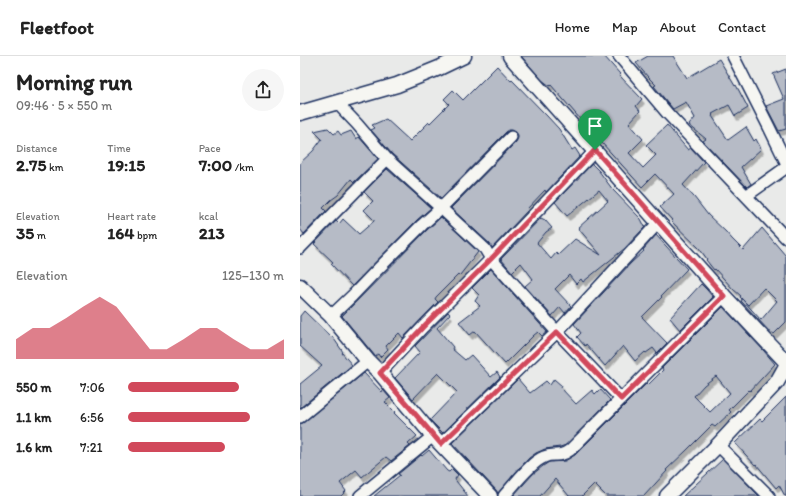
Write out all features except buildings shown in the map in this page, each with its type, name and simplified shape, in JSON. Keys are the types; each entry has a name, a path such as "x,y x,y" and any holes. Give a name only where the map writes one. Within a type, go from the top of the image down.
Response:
{"street":[{"path":"300,113 397,85 464,56"},
{"path":"510,56 724,296 786,362"},
{"path":"618,56 668,114 786,238"},
{"path":"733,56 786,163 784,169 746,196"},
{"path":"337,103 387,159 484,249 491,259 557,332 621,399"},
{"path":"331,316 511,137"},
{"path":"380,373 595,150"},
{"path":"300,248 387,159"},
{"path":"360,496 437,440 557,332 659,222"},
{"path":"301,290 331,316 437,440 490,496"},
{"path":"504,496 536,461 545,456 564,454 570,450 724,296"},
{"path":"300,417 368,361"},
{"path":"667,496 718,445 777,382 786,366"},
{"path":"718,445 769,496"}],"route":[{"path":"595,150 724,296 621,399 557,332 441,444 380,373 595,150"}]}
